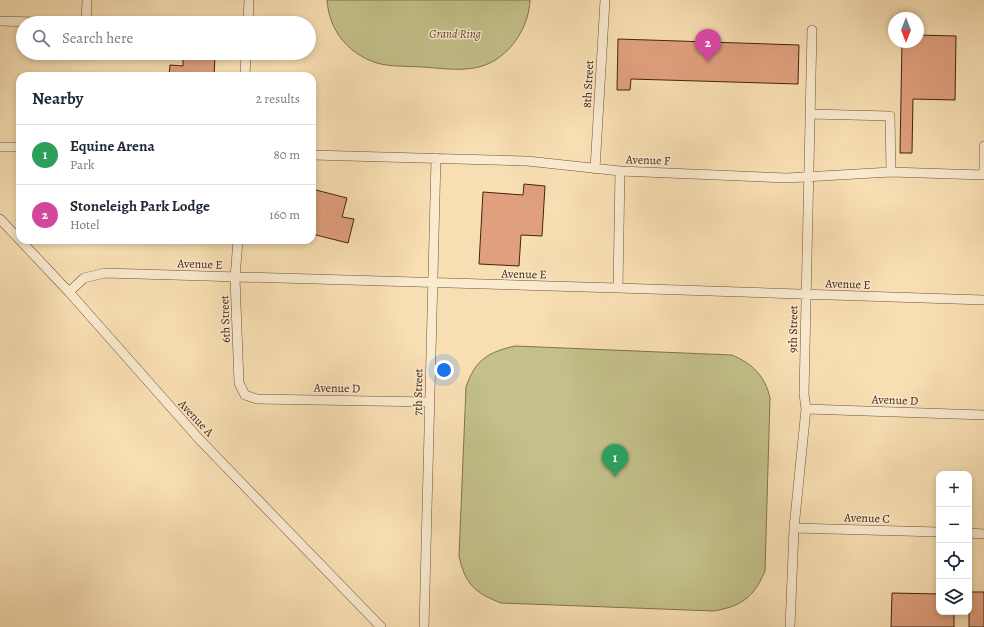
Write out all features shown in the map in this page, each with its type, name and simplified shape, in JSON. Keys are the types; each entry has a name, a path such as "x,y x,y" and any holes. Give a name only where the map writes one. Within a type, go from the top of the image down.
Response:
{"lane":[{"path":"86,0 86,16"},
{"path":"248,16 249,0"},
{"name":"8th Street","path":"595,168 605,0"},
{"path":"0,21 16,21"},
{"name":"9th Street","path":"790,627 794,528 806,410 804,394 805,294 812,30"},
{"path":"246,60 246,72"},
{"path":"810,114 890,116 891,172"},
{"path":"984,146 984,175"},
{"path":"0,147 16,147"},
{"name":"Avenue F","path":"316,155 527,161 620,171 787,178 891,172 984,175"},
{"name":"7th Street","path":"424,627 436,158"},
{"path":"618,288 620,171"},
{"name":"Avenue A","path":"0,219 16,236"},
{"name":"Avenue A","path":"23,244 199,439 381,627"},
{"name":"6th Street","path":"238,244 236,278 239,383 245,395"},
{"name":"Avenue E","path":"68,292 84,278 105,273 984,300"},
{"name":"Avenue D","path":"245,395 257,399 430,402"},
{"name":"Avenue D","path":"806,410 984,415"},
{"name":"Avenue C","path":"794,528 936,532"},
{"path":"972,533 984,534"}],"green space":[{"name":"Grand Ring","path":"327,0 530,0 529,11 525,23 514,43 506,52 486,65 468,69 455,69 388,65 377,63 357,54 336,31"},
{"path":"515,346 732,355 746,362 757,372 765,383 770,398 765,571 756,588 746,599 724,609 714,611 501,603 484,595 472,586 464,574 459,556 466,387 478,364 490,354"}],"building":[{"path":"924,35 956,36 955,100 913,99 912,153 900,153 902,48 924,48"},
{"path":"618,39 799,45 798,84 631,79 630,90 617,90"},
{"path":"183,60 215,60 214,72 169,72 170,65 183,66"},
{"path":"524,184 545,186 542,236 521,235 519,266 479,264 483,192 523,195"},
{"path":"316,190 347,198 342,217 354,219 348,243 316,235"},
{"path":"972,592 984,592 984,627 969,627 969,615 972,615"},
{"path":"892,593 936,594 936,615 954,615 954,627 891,627"}],"place":[{"name":"Stoneleigh Park Lodge","path":"708,62"},
{"name":"Equine Arena","path":"615,477"}]}
